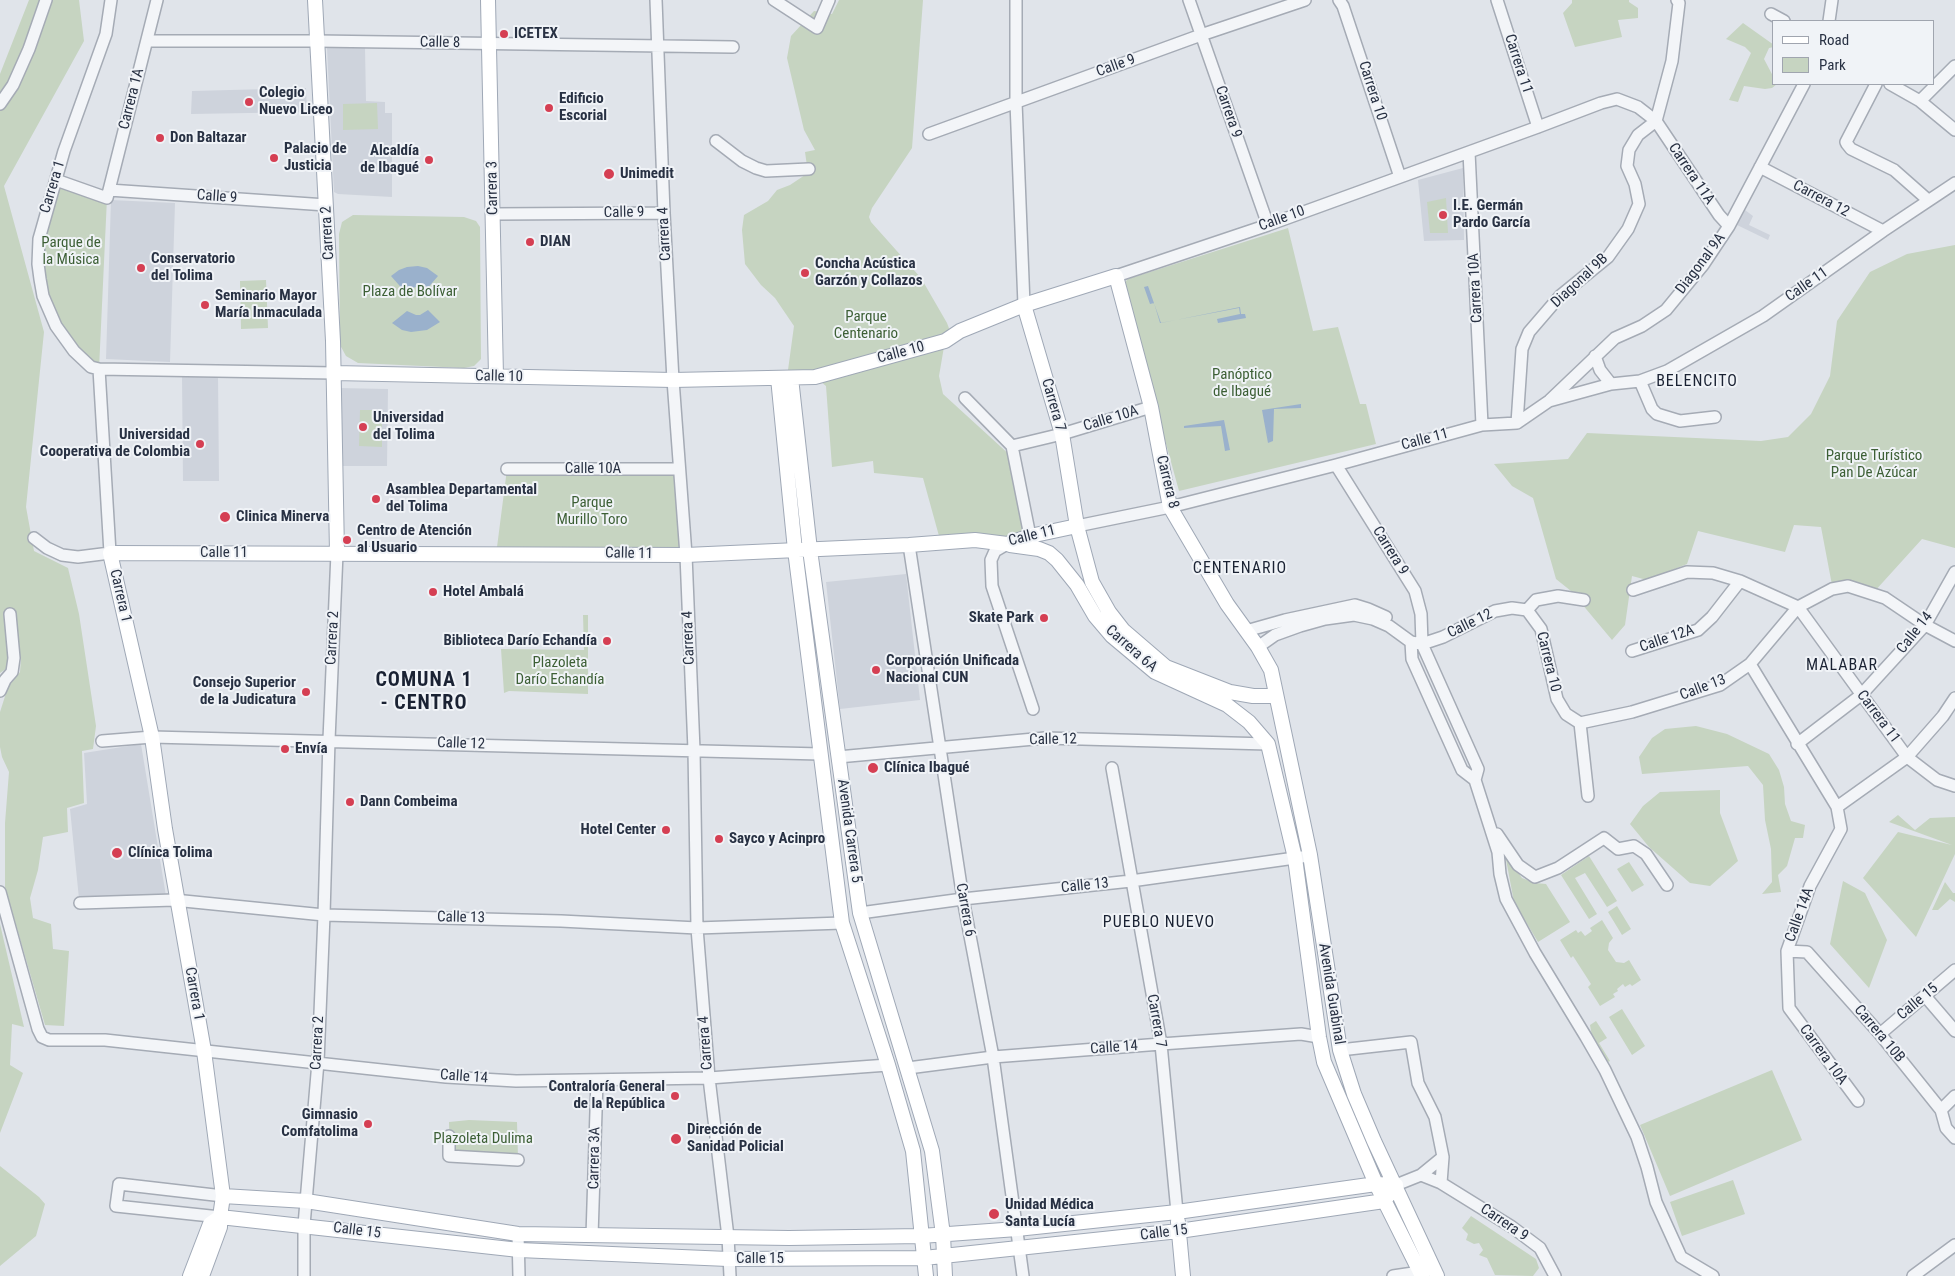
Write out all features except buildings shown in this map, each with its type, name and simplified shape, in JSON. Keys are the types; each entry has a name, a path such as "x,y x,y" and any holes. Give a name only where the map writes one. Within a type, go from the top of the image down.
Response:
{"main road":[{"name":"Carrera 2","path":"315,0 334,373 337,553"},
{"name":"Carrera 3","path":"488,0 496,376"},
{"name":"Calle 10","path":"334,373 672,380 815,377 949,340 960,331 1024,305 1116,276"},
{"name":"Carrera 8","path":"1116,276 1151,407 1170,507 1227,604 1271,670 1276,696"},
{"name":"Carrera 7","path":"1024,305 1062,434 1077,526 1092,582 1109,612 1123,630 1166,667 1229,699 1276,696"},
{"name":"Avenida Carrera 5","path":"784,378 810,550 860,913 932,1151 945,1276"},
{"name":"Avenida Carrera 5","path":"784,378 795,550 842,923 913,1151 926,1276"},
{"name":"Calle 11","path":"110,553 686,555 908,545 975,540 1007,544 1030,536 1077,526"},
{"name":"Carrera 6A","path":"1007,544 1038,549 1049,553 1057,560 1076,585 1095,616 1112,636 1155,672 1229,699 1268,744"},
{"name":"Carrera 1","path":"110,553 152,737 177,901 204,1051 223,1196 220,1227 202,1276"},
{"name":"Avenida Guabinal","path":"1276,696 1310,855 1340,1050 1354,1094 1374,1142 1396,1185 1437,1276"},
{"name":"Avenida Guabinal","path":"1268,744 1295,858 1324,1062 1376,1184 1421,1274"},
{"name":"Calle 15","path":"223,1196 306,1202 518,1234 728,1237 921,1236 1017,1229 1177,1212 1376,1184 1396,1185"},
{"path":"1384,1201 1396,1185"},
{"name":"Calle 15","path":"220,1217 519,1250 728,1259 924,1258 1178,1231 1384,1201"},
{"name":"Carrera 7","path":"1177,1212 1183,1276"},
{"name":"Carrera 1","path":"190,1276 210,1224 220,1217"}],"street":[{"path":"0,104 13,85 29,49 46,0"},
{"name":"Carrera 1","path":"110,553 98,369 81,359 65,341 56,326 43,296 38,264 38,245 42,223 106,34 111,0"},
{"name":"Carrera 1A","path":"108,194 157,0"},
{"name":"Carrera 4","path":"656,0 672,380 686,555 694,750 697,928 709,1078 728,1237 730,1276"},
{"path":"774,0 817,28 829,0"},
{"name":"Carrera 7","path":"1016,0 1016,102 1024,305"},
{"name":"Carrera 9","path":"1189,0 1268,224"},
{"name":"Calle 9","path":"929,134 1201,35 1305,0"},
{"name":"Carrera 11","path":"1497,0 1538,127"},
{"path":"1829,20 1832,0"},
{"name":"Carrera 10","path":"1342,2 1400,177"},
{"path":"1656,121 1672,61 1678,2"},
{"path":"1771,14 1782,20"},
{"name":"Calle 8","path":"147,42 317,41 733,47"},
{"path":"1920,100 1955,66"},
{"name":"Diagonal 9A","path":"1549,401 1615,338 1642,326 1666,310 1703,265 1729,226 1803,85"},
{"path":"1875,85 1846,142 1851,149 1894,170 1928,200"},
{"path":"1892,85 1920,100 1955,130"},
{"name":"Calle 10","path":"1116,276 1400,177 1601,103 1617,99 1638,107 1656,121"},
{"name":"Carrera 11A","path":"1656,121 1719,215 1729,226"},
{"name":"Diagonal 9B","path":"1517,424 1522,350 1530,332 1560,296 1608,257 1628,229 1639,204 1636,184 1627,166 1629,150 1638,134 1656,121"},
{"path":"716,141 742,161 756,168 766,171 809,169"},
{"name":"Carrera 10A","path":"1469,152 1482,425"},
{"name":"Carrera 12","path":"1760,167 1882,231"},
{"name":"Calle 9","path":"56,180 108,194 326,206"},
{"name":"Calle 11","path":"1077,526 1170,507 1336,465 1482,425 1517,424 1549,401 1611,384 1640,381 1667,371 1763,316 1882,231 1955,183"},
{"name":"Calle 9","path":"494,214 664,212"},
{"path":"1595,356 1600,370 1611,384"},
{"name":"Calle 10","path":"98,369 334,373"},
{"path":"1640,381 1652,409 1657,414 1680,421 1715,417"},
{"path":"965,398 1012,446"},
{"name":"Calle 10A","path":"1012,446 1062,434 1151,407"},
{"name":"Carrera 6A","path":"1012,446 1030,536 1038,549"},
{"name":"Carrera 9","path":"1336,465 1415,591 1422,614 1417,643"},
{"name":"Calle 10A","path":"507,469 679,469"},
{"name":"Calle 11","path":"34,538 47,548 62,555 78,557 110,553"},
{"path":"1007,544 995,551 991,560 992,586 1033,709"},
{"name":"Carrera 6","path":"908,545 963,899 993,1057 1023,1276"},
{"name":"Carrera 2","path":"304,1276 304,1225 318,1062 337,553"},
{"path":"1633,590 1687,572 1713,573 1740,581 1798,606 1832,589 1848,586 1885,598 1926,625 1955,641"},
{"name":"Calle 14","path":"1797,744 1861,695 1926,625 1955,572"},
{"name":"Calle 12A","path":"1632,651 1698,630 1712,617 1740,581"},
{"path":"1527,610 1536,600 1558,596 1584,600"},
{"path":"1246,631 1285,620 1355,606 1368,608 1394,621 1417,643 1478,769 1475,780 1498,852 1500,874 1506,899 1535,953 1605,1070 1637,1137 1656,1202 1673,1243 1681,1257 1713,1276"},
{"name":"Carrera 11","path":"1798,606 1907,757 1937,780 1955,786"},
{"name":"Calle 13","path":"1580,723 1632,712 1720,685 1750,664 1798,606"},
{"name":"Calle 12","path":"1417,643 1442,637 1495,611 1512,608 1527,610"},
{"name":"Carrera 10","path":"1527,610 1541,629 1557,699 1566,714 1580,723"},
{"path":"0,691 5,680 12,672 14,658 10,614"},
{"path":"1258,648 1275,635 1300,626 1354,615 1373,619 1389,626 1417,643"},
{"path":"1750,664 1797,744 1837,806 1907,757 1950,709 1955,698"},
{"path":"1580,723 1588,796"},
{"name":"Calle 12","path":"102,741 152,737 329,740 820,754"},
{"name":"Calle 12","path":"838,757 1045,738 1268,744"},
{"name":"Carrera 7","path":"1112,768 1161,1044 1177,1212"},
{"name":"Calle 14A","path":"1789,1008 1787,951 1810,886 1841,830 1837,806"},
{"path":"1489,822 1518,865 1535,877 1558,868 1604,838 1618,849 1634,846 1646,854 1668,885"},
{"name":"Calle 13","path":"860,913 963,899 1131,881 1310,855"},
{"name":"Calle 14","path":"0,892 42,1037 50,1040 105,1040 446,1077 516,1081 709,1078 888,1066"},
{"name":"Calle 13","path":"80,903 177,901 324,915 561,921 697,928 842,923"},
{"name":"Carrera 10B","path":"1787,951 1807,952 1880,1034 1941,1110 1946,1128 1955,1138"},
{"name":"Calle 15","path":"1880,1034 1955,970"},
{"path":"1925,996 1955,1031"},
{"name":"Carrera 10A","path":"1789,1008 1858,1101"},
{"name":"Calle 14","path":"908,1068 993,1057 1161,1044 1301,1034 1319,1037"},
{"path":"1340,1050 1411,1042 1418,1083 1435,1117 1443,1157 1441,1183"},
{"name":"Carrera 3A","path":"592,1236 597,1080"},
{"path":"1941,1110 1955,1096"},
{"path":"1946,1128 1955,1120"},
{"path":"449,1136 449,1156 518,1160"},
{"name":"Calle 15","path":"1396,1185 1421,1175 1443,1157"},
{"name":"Carrera 9","path":"1421,1175 1441,1183 1512,1227 1540,1248 1555,1276"},
{"name":"Calle 15","path":"220,1217 116,1206 119,1184 223,1196"},
{"path":"518,1234 519,1276"},
{"path":"1913,1276 1955,1245"},
{"path":"1393,1276 1421,1274"}],"shaded area":[{"path":"327,48 365,48 366,101 385,102 385,113 392,113 392,197 338,194 334,192"},
{"name":"Colegio Nuevo Liceo","path":"306,88 307,112 191,114 192,91"},
{"name":"I.E. Germán Pardo García","path":"1463,168 1464,240 1424,241 1418,180"},
{"name":"Conservatorio del Tolima","path":"111,200 175,203 170,362 106,359"},
{"path":"1745,210 1753,216 1749,225 1770,235 1768,240 1737,225"},
{"name":"Universidad Cooperativa de Colombia","path":"182,376 218,376 219,481 183,481"},
{"name":"Universidad del Tolima","path":"338,388 388,389 387,466 338,466"},
{"name":"Corporación Unificada Nacional CUN","path":"906,574 920,700 840,709 826,582"},
{"name":"Clínica Tolima","path":"141,744 166,896 79,899 70,809 87,804 84,753"}],"green space":[{"path":"29,0 79,0 84,41 4,186 44,332 26,507 34,551 68,568 79,614 96,726 93,749 82,751 84,803 67,808 68,832 43,837 38,870 30,898 33,918 51,924 53,949 69,951 64,1026 45,1025 5,887 5,823 9,772 2,757 0,747 0,712 8,687 20,672 21,659 0,673 0,74"},
{"name":"Parque Centenario","path":"839,0 923,0 912,148 872,208 869,217 871,222 921,278 947,323 950,331 945,341 939,376 943,394 1012,457 1030,536 975,540 939,536 923,478 874,473 873,461 832,467 826,386 815,377 791,378 788,370 794,326 775,298 761,285 745,264 742,230 744,215 768,201 777,190 790,185 808,173 805,152 815,150 804,130 787,58 791,36 814,11 832,14"},
{"path":"1572,0 1629,0 1638,8 1638,18 1618,20 1622,37 1575,47 1563,13 1572,3"},
{"path":"1743,23 1772,44 1772,47 1769,48 1764,59 1772,74 1772,85 1776,85 1772,88 1765,89 1744,86 1738,102 1729,100 1751,53 1745,47 1726,39"},
{"path":"377,103 378,129 343,130 343,104"},
{"name":"Parque de la Música","path":"56,180 107,198 99,369 56,326 38,264"},
{"path":"1446,198 1448,233 1430,233 1427,202"},
{"name":"Plaza de Bolívar","path":"353,215 464,217 476,221 480,227 481,359 474,366 464,368 358,363 346,356 340,345 339,234 342,222"},
{"name":"Panóptico de Ibagué","path":"1288,228 1313,331 1338,327 1360,404 1366,404 1376,444 1179,491 1123,287 1125,282 1128,279"},
{"name":"Parque Turístico Pan De Azúcar","path":"1955,245 1955,548 1922,539 1874,592 1832,585 1821,527 1794,525 1785,552 1698,531 1687,564 1647,580 1632,576 1625,625 1612,640 1571,591 1556,579 1533,498 1512,486 1494,464 1568,459 1587,433 1761,441 1788,437 1811,414 1830,376 1837,321 1870,272 1907,254"},
{"path":"266,280 268,328 241,329 240,281"},
{"path":"360,410 382,410 382,447 359,446"},
{"name":"Parque Murillo Toro","path":"507,469 679,469 686,555 496,555"},
{"name":"Plazoleta Darío Echandía","path":"583,615 588,615 588,694 509,691 504,693 501,649 584,650"},
{"path":"1696,726 1727,734 1769,754 1779,770 1784,787 1785,804 1791,821 1805,825 1803,838 1795,838 1787,866 1778,875 1781,892 1762,894 1772,882 1771,849 1765,820 1763,785 1748,766 1642,774 1639,757 1652,738 1665,729"},
{"path":"1720,790 1720,813 1738,861 1710,886 1690,883 1649,847 1630,824 1643,806 1660,792"},
{"path":"1898,815 1915,830 1930,818 1955,817 1955,854 1916,937 1863,878 1898,832 1952,845 1889,822"},
{"path":"1505,854 1522,878 1535,883 1546,884 1570,922 1538,942 1514,902"},
{"path":"1589,856 1617,901 1607,907 1585,873 1575,878 1597,914 1589,919 1561,875"},
{"path":"1629,862 1644,885 1632,892 1617,869"},
{"path":"1843,881 1865,893 1887,940 1869,988 1830,944"},
{"path":"1945,882 1955,893 1955,902 1950,899 1938,910 1932,910"},
{"path":"1617,906 1631,929 1622,935 1608,912"},
{"path":"1602,920 1613,938 1609,943 1608,950 1616,962 1624,963 1629,960 1641,980 1632,986 1630,984 1625,987 1623,984 1613,994 1615,997 1600,1006 1588,987 1591,984 1560,940 1576,930 1578,933 1581,931 1585,936 1592,931 1590,928"},
{"path":"0,924 24,1027 12,1024 10,1065 23,1073 0,1133"},
{"path":"1622,1009 1645,1046 1632,1055 1609,1017"},
{"path":"1596,1021 1607,1038 1599,1043 1610,1061 1606,1063 1593,1042 1590,1025"},
{"path":"1772,1070 1802,1140 1670,1196 1640,1125"},
{"name":"Plazoleta Dulima","path":"469,1120 517,1122 518,1158 450,1155 449,1122"},
{"path":"0,1166 45,1204 36,1236 0,1266"},
{"path":"1733,1180 1745,1214 1682,1236 1670,1202"},
{"path":"1471,1216 1536,1259 1539,1268 1533,1276 1495,1275 1487,1258 1479,1255 1483,1250 1479,1243 1474,1244 1466,1240 1468,1234 1462,1228"}],"water":[{"path":"418,266 427,268 438,276 426,290 415,287 406,293 391,276 407,267"},
{"path":"1148,286 1154,303 1150,304 1144,287"},
{"path":"1240,307 1241,314 1245,314 1246,318 1218,323 1217,319 1240,314 1239,308 1176,320"},
{"path":"428,310 440,322 427,330 411,332 402,330 392,323 407,311 420,315"},
{"path":"1301,404 1301,408 1274,409 1273,441 1268,443 1262,410"},
{"path":"1224,420 1230,450 1225,451 1221,426 1184,428 1184,426"}],"place":[{"name":"ICETEX","path":"504,34"},
{"name":"Colegio Nuevo Liceo","path":"249,102"},
{"name":"Edificio Escorial","path":"549,108"},
{"name":"Don Baltazar","path":"160,138"},
{"name":"Palacio de Justicia","path":"274,158"},
{"name":"Alcaldía de Ibagué","path":"429,160"},
{"name":"Unimedit","path":"609,174"},
{"name":"I.E. Germán Pardo García","path":"1443,215"},
{"name":"DIAN","path":"530,242"},
{"name":"Conservatorio del Tolima","path":"141,268"},
{"name":"Concha Acústica Garzón y Collazos","path":"805,273"},
{"name":"Seminario Mayor María Inmaculada","path":"205,305"},
{"name":"Universidad del Tolima","path":"363,427"},
{"name":"Universidad Cooperativa de Colombia","path":"200,444"},
{"name":"Asamblea Departamental del Tolima","path":"376,499"},
{"name":"Clinica Minerva","path":"225,517"},
{"name":"Centro de Atención al Usuario","path":"347,540"},
{"name":"Hotel Ambalá","path":"433,592"},
{"name":"Skate Park","path":"1044,618"},
{"name":"Biblioteca Darío Echandía","path":"607,641"},
{"name":"Corporación Unificada Nacional CUN","path":"876,670"},
{"name":"Consejo Superior de la Judicatura","path":"306,692"},
{"name":"Envía","path":"285,749"},
{"name":"Clínica Ibagué","path":"873,768"},
{"name":"Dann Combeima","path":"350,802"},
{"name":"Hotel Center","path":"666,830"},
{"name":"Sayco y Acinpro","path":"719,839"},
{"name":"Clínica Tolima","path":"117,853"},
{"name":"Contraloría General de la República","path":"675,1096"},
{"name":"Gimnasio Comfatolima","path":"368,1124"},
{"name":"Dirección de Sanidad Policial","path":"676,1139"},
{"name":"Unidad Médica Santa Lucía","path":"994,1214"}],"district":[{"name":"BELENCITO","path":"1697,382"},
{"name":"CENTENARIO","path":"1240,569"},
{"name":"MALABAR","path":"1842,666"},
{"name":"COMUNA 1 - CENTRO","path":"424,692"},
{"name":"PUEBLO NUEVO","path":"1159,923"}]}
